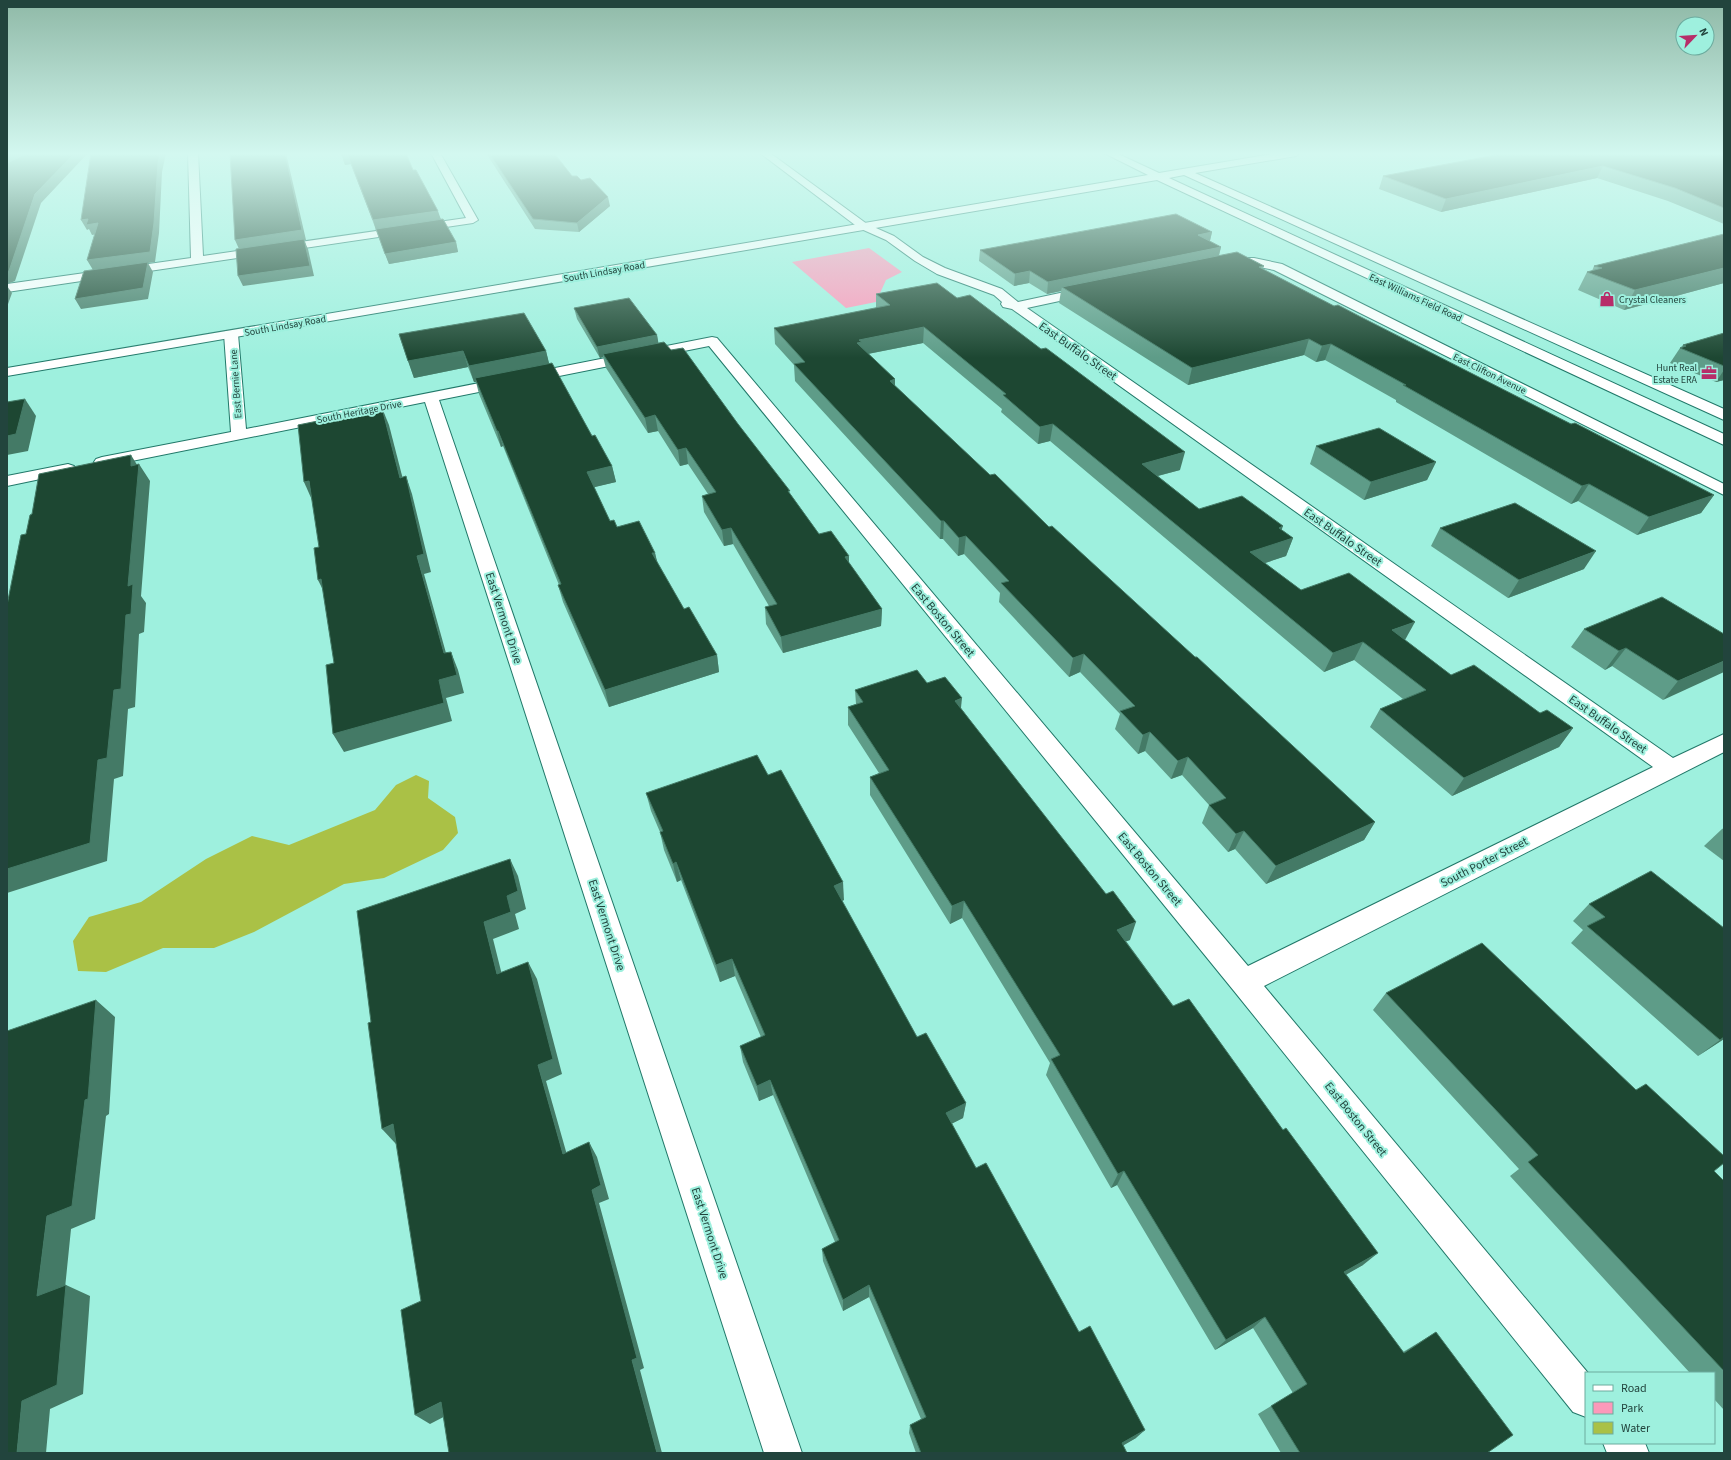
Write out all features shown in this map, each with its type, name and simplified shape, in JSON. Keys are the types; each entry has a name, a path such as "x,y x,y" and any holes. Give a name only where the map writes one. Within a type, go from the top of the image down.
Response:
{"street":[{"path":"195,221 196,260"},
{"path":"7,288 465,221"},
{"name":"East Buffalo Street","path":"856,221 863,226 890,238 919,259 941,271 998,292 1671,768"},
{"name":"South Lindsay Road","path":"7,372 892,221"},
{"name":"East Williams Field Road","path":"1254,221 1724,440"},
{"name":"East Williams Field Road","path":"1295,221 1724,415"},
{"name":"East Buffalo Street","path":"863,226 873,241 883,249"},
{"name":"East Clifton Avenue","path":"1216,264 1232,261 1254,262 1278,267 1724,490"},
{"name":"East Buffalo Street","path":"924,276 954,288 1016,306"},
{"path":"1016,306 1101,289"},
{"name":"East Bernie Lane","path":"231,334 239,434"},
{"name":"South Heritage Drive","path":"7,481 712,341"},
{"name":"East Boston Street","path":"712,341 1244,982 1585,1398"},
{"path":"1581,373 1613,364"},
{"name":"East Vermont Drive","path":"431,397 783,1453"},
{"name":"South Porter Street","path":"1244,982 1724,742"},
{"path":"1623,1444 1630,1453"}],"green space":[{"path":"869,248 902,272 886,280 876,302 846,308 792,262"}],"water":[{"path":"416,775 429,781 428,798 455,817 458,833 443,850 384,878 344,884 254,932 214,948 163,948 106,972 78,971 73,941 89,917 141,902 206,859 252,836 289,845 375,810 396,785"}],"building":[{"path":"7,221 26,221 9,271 7,272"},
{"path":"87,221 154,221 150,252 87,260 98,223 86,225"},
{"path":"234,221 300,221 302,230 235,240"},
{"path":"429,221 444,221 456,242 385,254 376,229"},
{"path":"556,221 579,221 577,223"},
{"path":"1137,221 1190,221 1212,232 1198,235 1221,247 1048,282 1030,271 1015,274 980,250"},
{"path":"1724,234 1724,268 1635,290 1587,272 1602,268 1594,266"},
{"path":"304,239 310,266 238,276 236,249"},
{"path":"1237,252 1264,266 1259,267 1334,306 1338,305 1571,424 1575,423 1714,495 1649,517 1589,484 1582,486 1403,385 1406,385 1331,344 1322,346 1309,339 1192,368 1062,287"},
{"path":"148,262 143,288 75,299 84,271"},
{"path":"937,283 957,298 970,295 1041,349 1046,348 1185,452 1142,464 1199,509 1242,496 1283,526 1279,528 1293,538 1250,552 1301,590 1349,573 1415,622 1392,630 1451,675 1474,665 1540,713 1547,710 1573,728 1464,778 1380,709 1426,690 1363,642 1333,653 1053,424 1040,427 1003,395 1006,394 924,327 859,340 862,342 857,343 895,379 890,381 990,475 995,474 1049,527 1052,526 1195,657 1197,657 1375,822 1276,866 1244,831 1236,834 1209,805 1226,798 1188,757 1178,761 1150,732 1143,735 1120,711 1135,706 1084,654 1073,658 1001,583 1009,581 966,536 959,538 944,521 941,521 794,364 805,362 774,328 890,305 876,294"},
{"path":"629,298 657,335 597,347 574,308"},
{"path":"524,313 546,351 469,366 463,351 408,361 399,334"},
{"path":"1724,333 1724,366 1680,348 1686,346 1683,345"},
{"path":"664,342 671,350 683,348 738,424 790,491 788,491 819,534 831,531 849,556 845,557 882,609 781,637 765,607 777,604 731,528 722,530 702,496 716,492 686,448 678,450 655,415 645,418 603,354"},
{"path":"552,363 592,436 595,435 612,466 587,472 610,521 614,520 617,527 639,521 655,553 652,553 684,609 689,607 717,655 605,690 558,585 561,584 475,378"},
{"path":"25,399 16,434 7,436 7,402"},
{"path":"382,408 400,478 406,476 424,554 417,556 444,653 451,652 457,675 439,680 444,703 333,734 326,665 334,663 321,579 318,580 314,548 319,547 309,481 304,482 298,425"},
{"path":"1379,428 1436,462 1371,482 1316,446"},
{"path":"131,455 131,466 139,464 128,586 133,584 131,614 126,615 121,689 114,690 107,758 98,760 90,843 7,869 7,605 21,535 26,534 30,515 32,514 39,474"},
{"path":"1515,503 1596,551 1519,580 1440,528"},
{"path":"1662,597 1724,634 1724,661 1678,681 1626,648 1619,651 1584,629"},
{"path":"917,670 927,683 945,677 962,698 955,701 1106,894 1113,891 1136,922 1117,930 1173,1006 1189,999 1283,1130 1286,1128 1378,1253 1344,1272 1404,1353 1436,1332 1513,1435 1487,1453 1300,1453 1271,1406 1307,1384 1265,1317 1226,1340 1124,1171 1118,1174 1051,1059 1060,1055 964,901 952,906 870,777 889,770 848,707 863,702 855,690"},
{"path":"757,755 768,775 781,770 843,882 834,886 917,1037 926,1033 966,1103 946,1113 976,1168 986,1163 1079,1332 1090,1326 1145,1430 1122,1443 1127,1453 921,1453 910,1425 926,1417 869,1285 843,1300 822,1249 839,1240 770,1080 757,1086 740,1046 765,1035 732,959 716,965 676,862 673,864 660,832 663,831 646,793"},
{"path":"510,859 518,891 507,896 511,912 484,922 497,974 528,962 553,1059 538,1065 563,1154 589,1142 601,1185 592,1190 637,1358 632,1360 657,1453 449,1453 441,1402 415,1415 401,1310 421,1301 393,1124 382,1129 368,1023 371,1022 357,911"},
{"path":"1651,871 1724,928 1724,1037 1720,1040 1587,926 1605,917 1589,904"},
{"path":"1482,943 1636,1090 1646,1084 1724,1156 1724,1163 1714,1171 1724,1181 1724,1371 1528,1162 1538,1155 1386,993"},
{"path":"96,1000 88,1099 85,1100 72,1206 47,1216 37,1296 66,1285 57,1385 22,1401 17,1453 7,1453 7,1031"}],"place":[{"name":"Crystal Cleaners","path":"1607,299"},
{"name":"Hunt Real Estate ERA","path":"1709,373"}]}
